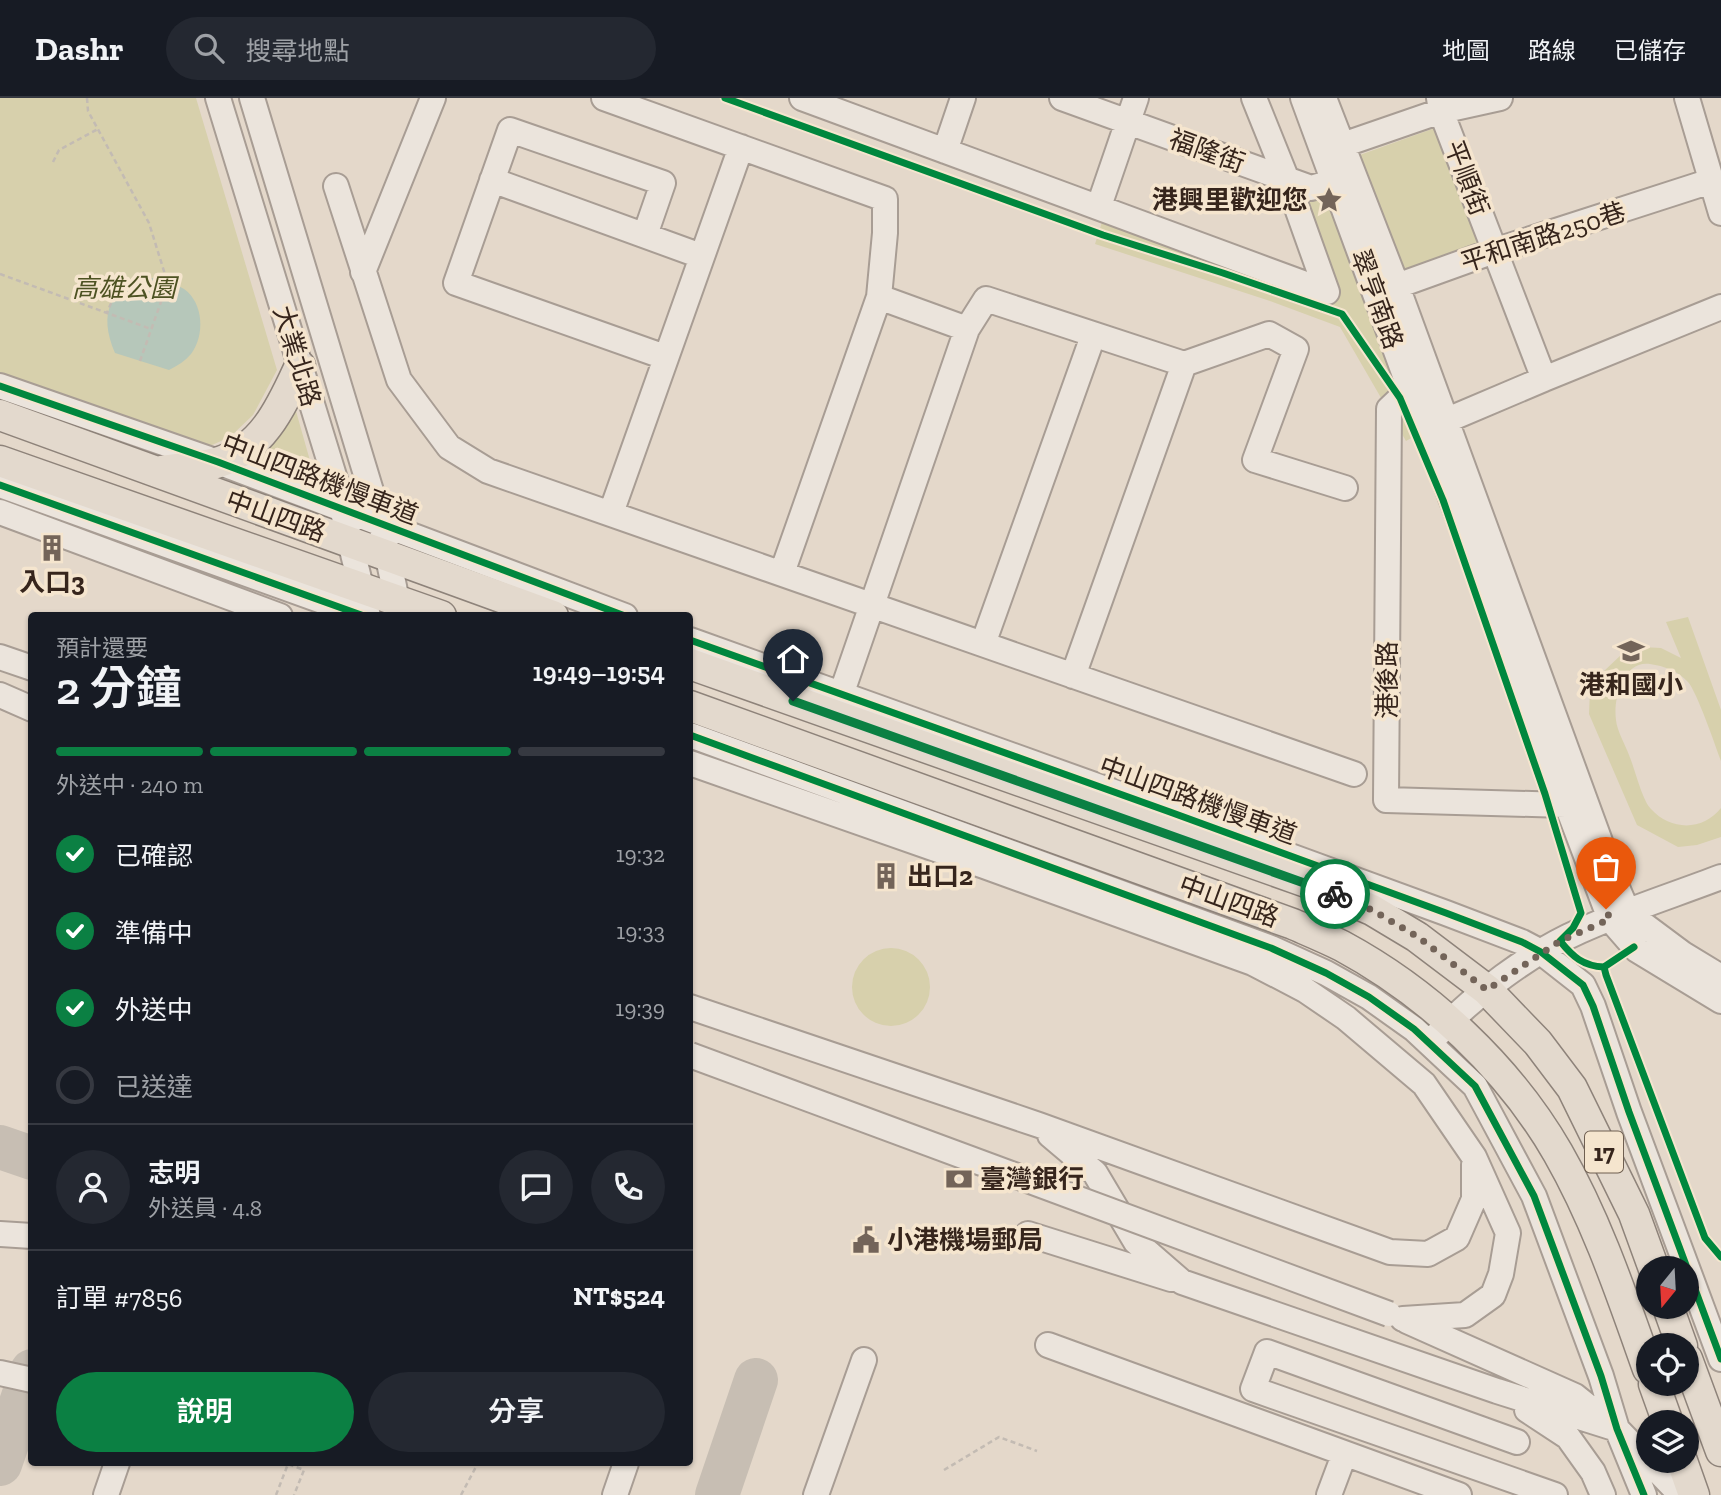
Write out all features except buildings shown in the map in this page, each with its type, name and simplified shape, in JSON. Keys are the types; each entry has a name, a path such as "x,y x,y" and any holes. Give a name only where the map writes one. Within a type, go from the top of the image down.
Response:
{"main road":[{"path":"157,472 218,463 245,447 270,425 300,366"},
{"name":"中山四路","path":"0,415 542,612"},
{"name":"中山四路","path":"0,461 365,607 420,612"},
{"name":"中山四路","path":"693,665 1312,884 1372,910 1418,937 1487,990 1538,1043 1572,1088 1634,1214 1649,1256"},
{"name":"中山四路","path":"693,707 1293,924 1341,946 1387,974 1450,1021 1528,1107 1559,1154 1606,1253 1636,1335"},
{"path":"1699,1391 1721,1451"},
{"path":"1686,1473 1694,1495"}],"street":[{"name":"大業北路","path":"218,98 344,510 365,607"},
{"name":"大業北路","path":"252,98 381,524 399,608"},
{"path":"363,272 433,98"},
{"path":"604,98 885,200 879,297 782,573"},
{"path":"802,98 1327,292 1254,98"},
{"path":"945,151 963,98"},
{"name":"福隆街","path":"1062,98 1311,188 1344,179"},
{"path":"1099,206 1136,98"},
{"name":"翠亨南路","path":"1303,98 1333,148"},
{"name":"翠亨南路","path":"1324,98 1333,148 1344,179 1386,290 1445,421 1619,916"},
{"name":"平順街","path":"1500,98 1440,104 1544,379"},
{"path":"1687,98 1721,214"},
{"path":"1333,148 1440,104"},
{"path":"645,235 663,183 510,130 456,283 665,357"},
{"path":"611,513 741,147"},
{"path":"492,180 701,256"},
{"name":"平和南路250巷","path":"1386,290 1494,251 1711,181"},
{"path":"336,186 398,380 449,447 488,471 1354,774"},
{"name":"翠亨南路","path":"1386,290 1410,389 1565,805 1637,950 1721,1001"},
{"path":"879,297 967,328"},
{"path":"841,695 967,328 986,299 1184,364 1269,334 1296,349 1255,460 1345,488"},
{"path":"1445,421 1721,307"},
{"path":"983,644 1093,336"},
{"path":"1073,677 1184,364"},
{"name":"中山四路機慢車道","path":"0,386 218,463 614,612"},
{"name":"港後路","path":"1410,389 1389,410 1386,800 1565,805"},
{"path":"0,485 365,607"},
{"path":"0,512 269,612"},
{"name":"中山四路機慢車道","path":"693,641 1288,855 1522,942 1541,952 1583,985 1594,1006 1629,1112 1721,1359"},
{"path":"0,657 28,667"},
{"path":"0,681 28,690"},
{"path":"0,695 28,707"},
{"path":"693,736 1270,948 1369,997 1414,1029 1475,1086 1534,1196 1601,1376 1617,1429 1644,1495"},
{"path":"693,764 997,870 1263,968 1305,990 1346,1018 1424,1084 1474,1157 1508,1233 1502,1274 1493,1295 1465,1315 1396,1317"},
{"path":"1429,1043 1487,990 1541,952 1578,931 1721,877"},
{"path":"1619,916 1721,977"},
{"path":"693,1008 1039,1125 1390,1252 1428,1254 1457,1238 1474,1199 1474,1157"},
{"path":"693,1056 1396,1317 1575,1396 1617,1429 1681,1495"},
{"path":"1039,1125 1095,1173 1136,1242 1182,1282"},
{"path":"0,1234 28,1236"},
{"path":"1028,1234 1182,1282 1497,1391 1617,1429"},
{"path":"1048,1345 1460,1495"},
{"path":"1517,1442 1267,1352 1253,1388 1555,1495"},
{"path":"816,1495 864,1360"},
{"path":"0,1373 28,1379"},
{"path":"1497,1391 1568,1437 1592,1472 1603,1495"},
{"path":"1329,1495 1344,1455"},
{"path":"106,1495 116,1466"},
{"path":"615,1495 625,1466"}],"path":[{"path":"87,98 88,111 149,223 167,284 139,361"},
{"path":"729,99 743,104"},
{"path":"53,162 60,150 98,129"},
{"path":"0,274 151,328"},
{"path":"107,313 111,300 121,288 135,280 148,277 167,284"},
{"path":"944,1470 999,1437 1037,1451"},
{"path":"276,1495 287,1466"},
{"path":"293,1466 304,1470 294,1495"},
{"path":"461,1495 476,1466"}],"green space":[{"name":"高雄公園","path":"0,98 196,98 277,370 253,415 230,437 203,449 0,376"},
{"path":"1435,128 1479,244 1400,273 1357,156"},
{"path":"1310,198 1323,203 1335,217 1422,432 1406,441 1340,327 1267,300 1095,244 1102,222 1335,300 1300,208"},
{"path":"294,404 318,489 242,464"},
{"path":"1688,617 1721,710 1721,761 1692,688 1684,678 1670,670 1650,664 1633,668 1618,692 1615,711 1619,733 1651,809 1668,821 1687,825 1705,821 1721,808 1721,837 1697,845 1678,847 1637,825 1589,714 1590,690 1603,672 1622,654 1642,647 1661,648 1681,658 1666,622"},
{"path":"891,948 906,951 923,965 930,987 927,1002 913,1019 891,1026 876,1023 859,1009 852,987 855,972 869,955"}],"shaded area":[{"path":"153,278 184,289 191,295 199,311 200,329 196,347 186,359 169,370 115,353 110,339 108,314 111,303 126,287"}],"taxiway":[{"path":"0,1147 28,1157"},
{"path":"717,1495 756,1380"},
{"path":"0,1464 28,1383"}],"cycle path":[{"path":"725,98 1103,235 1342,314 1400,398 1443,500 1545,794 1581,913 1573,928 1560,941 1579,960 1604,967"},
{"path":"0,386 218,462 614,612"},
{"path":"0,485 353,612"},
{"path":"693,641 1446,913 1541,952 1583,985 1593,1006 1629,1112 1721,1359"},
{"path":"693,736 1271,948 1326,973 1369,997 1414,1029 1475,1086 1534,1196 1601,1376 1617,1429 1644,1495"},
{"path":"1634,947 1604,967 1606,975 1705,1238 1721,1257"}],"way so far":[{"path":"1335,894 1372,910 1418,937 1487,990 1560,941 1610,919 1606,909"}],"place":[{"name":"港興里歡迎您","path":"1329,200"},
{"name":"入口3","path":"52,548"},
{"name":"港和國小","path":"1631,651"},
{"name":"出口2","path":"886,876"},
{"name":"臺灣銀行","path":"959,1179"},
{"name":"小港機場郵局","path":"866,1240"}],"route":[{"path":"793,701 1335,894"}]}
